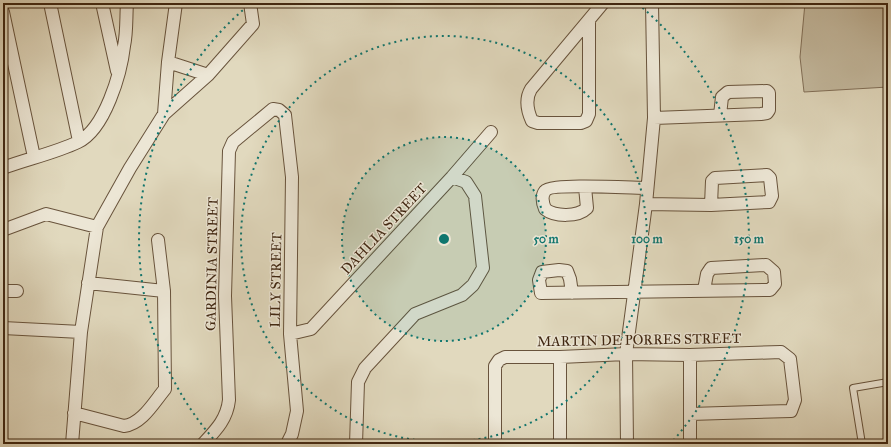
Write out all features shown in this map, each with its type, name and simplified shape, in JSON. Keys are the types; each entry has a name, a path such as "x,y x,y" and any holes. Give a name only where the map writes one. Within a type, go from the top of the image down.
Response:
{"street":[{"path":"50,3 79,142"},
{"path":"102,3 118,76"},
{"path":"3,168 79,142 92,130 103,113 118,76 124,46 126,3"},
{"path":"164,114 168,62 176,3"},
{"path":"72,444 81,332 97,228 130,168 164,114 208,75 253,24 250,3"},
{"path":"589,20 589,114 586,121 582,123 538,123 532,120 528,112 528,96 531,89 603,3"},
{"path":"627,444 626,354 646,204 654,118 652,3"},
{"path":"3,12 7,51 34,157"},
{"path":"168,62 208,75"},
{"name":"GARDINIA STREET","path":"204,444 222,424 228,410 229,400 225,296 229,151 233,142 273,109 279,110 285,115"},
{"name":"LILY STREET","path":"285,115 292,177 290,334 297,411 287,444"},
{"path":"654,118 720,115"},
{"name":"DAHLIA STREET","path":"290,334 311,329 492,132"},
{"path":"646,204 710,205 769,202 772,196 770,178 767,175 715,178 712,181 710,205"},
{"path":"356,444 358,382 365,368 415,314 462,295 473,285 482,268 476,196 466,182 452,177"},
{"path":"585,187 647,188"},
{"path":"3,230 46,214 97,228"},
{"path":"74,413 124,426 130,425 137,422 165,389 164,291 158,240"},
{"path":"572,293 770,290 775,284 774,272 766,265 712,268 707,274 704,290"},
{"path":"88,283 164,291"},
{"path":"3,291 17,292"},
{"path":"3,328 81,332"},
{"name":"MARTIN DE PORRES STREET","path":"495,444 495,366 499,360 505,357 560,357 626,354 690,355 781,352 790,359 795,400 791,411 690,414"},
{"path":"690,355 690,444"},
{"path":"560,357 560,444"}],"lane":[{"path":"862,444 853,388 888,382"}],"shaded area":[{"path":"805,3 888,3 888,87 804,92 800,57"}]}
